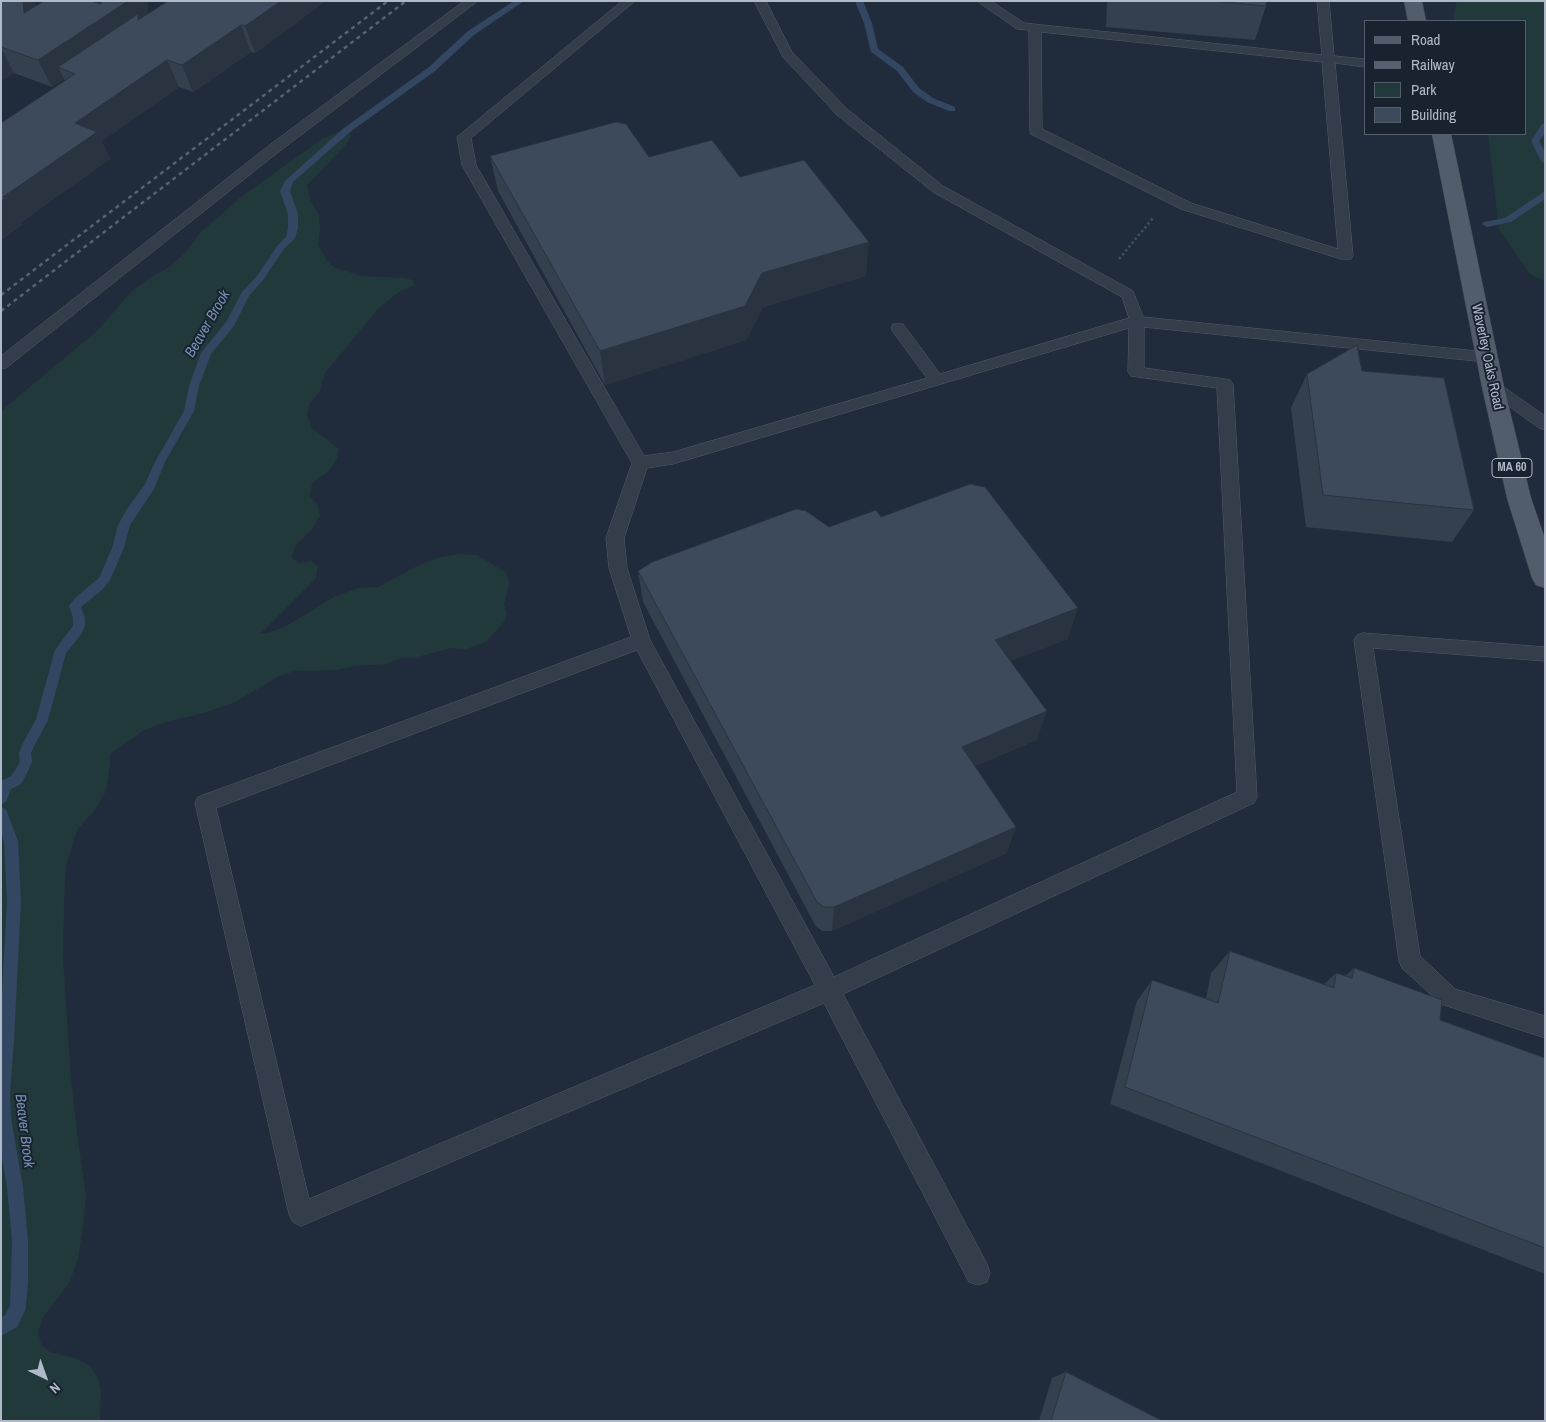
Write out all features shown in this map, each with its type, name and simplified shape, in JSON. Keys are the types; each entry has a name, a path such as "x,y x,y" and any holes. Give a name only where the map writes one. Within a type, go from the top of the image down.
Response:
{"main road":[{"path":"1413,1 1417,20"},
{"name":"Waverley Oaks Road","path":"1441,135 1492,387 1520,498 1545,578"}],"lane":[{"path":"1,364 276,147 472,1"},
{"path":"629,1 464,137 469,166 640,464 615,538 618,568 641,641 829,990 978,1273"},
{"path":"641,641 205,803 301,1214 829,990 1247,797 1225,384 1136,372 1137,321 1128,294 938,189 842,112 787,54 760,1"},
{"path":"983,1 1020,26 1364,62"},
{"path":"1034,28 1036,131 1186,206 1346,256 1323,1"},
{"path":"640,464 673,458 1137,321 1486,357"},
{"path":"898,328 938,380"},
{"path":"1492,387 1545,424"},
{"path":"1545,654 1363,640 1410,961 1449,997 1545,1027"}],"path":[{"path":"1103,280 1170,198"}],"green space":[{"path":"1457,1 1545,1 1545,281 1530,274 1499,229 1488,135 1526,135 1526,20 1454,20"},
{"path":"347,130 351,136 345,146 307,185 310,200 319,215 318,245 327,261 335,268 362,276 404,278 412,280 415,285 399,292 379,308 325,373 320,391 310,403 307,415 312,428 339,449 337,458 330,470 312,483 310,497 317,504 320,516 313,528 296,545 291,557 299,563 311,561 318,566 316,578 261,633 268,633 286,626 334,597 358,588 378,587 419,565 440,557 461,554 477,555 507,573 509,584 504,605 507,613 504,622 488,640 478,645 466,649 451,648 413,658 400,658 386,664 354,666 338,670 295,671 279,676 235,702 144,730 110,754 106,791 94,811 77,830 66,866 64,900 63,959 71,1079 86,1195 83,1226 78,1259 69,1283 43,1317 38,1331 41,1344 50,1352 75,1358 90,1366 98,1378 101,1392 100,1420 1,1421 1,411 97,331 132,291 151,277 168,268 186,252 200,233 240,198 319,141 335,133"}],"building":[{"path":"1,1 23,1 24,13 44,1 91,1 101,4 101,1 128,1 38,60 1,47"},
{"path":"168,1 281,1 245,26 241,25 182,65 167,60 75,123 97,132 3,197 6,198 1,201 1,123 75,74 58,67 138,14 138,20"},
{"path":"1211,1 1266,1 1266,6"},
{"path":"616,122 626,124 649,157 712,140 740,177 804,160 869,242 762,273 745,306 600,351 490,156"},
{"path":"1357,345 1362,371 1444,378 1474,510 1323,495 1307,374"},
{"path":"970,484 985,487 1078,608 995,640 1047,711 962,747 1016,827 834,907 824,907 817,902 638,571 652,562 796,509 806,511 829,527 876,510 881,517"},
{"path":"1230,951 1334,988 1336,973 1352,978 1354,968 1442,1000 1440,1020 1545,1058 1545,1248 1125,1087 1152,980 1218,1003"},
{"path":"1066,1372 1163,1421 1051,1421"}],"waterway":[{"name":"Beaver Brook","path":"1,798 6,785 16,780 26,762 25,753 42,720 61,650 76,633 79,626 79,618 75,606 104,580 118,548 124,525 150,486 160,462 189,411 194,386 206,353 230,324 245,294 260,278 281,247 290,238 293,228 293,214 285,191 289,181 347,130 432,69 471,33 520,1"},
{"path":"859,1 868,23 874,50 900,69 916,90 930,100 952,109"},
{"path":"1545,126 1535,141 1545,161"},
{"path":"1487,224 1508,220 1545,194"},
{"name":"Beaver Brook","path":"1,813 11,841 14,901 7,1041 2,1093 3,1118 15,1187 20,1241 18,1307 11,1321 1,1328"}],"railway":[{"path":"1,295 388,1"},
{"path":"1,311 406,1"}]}
